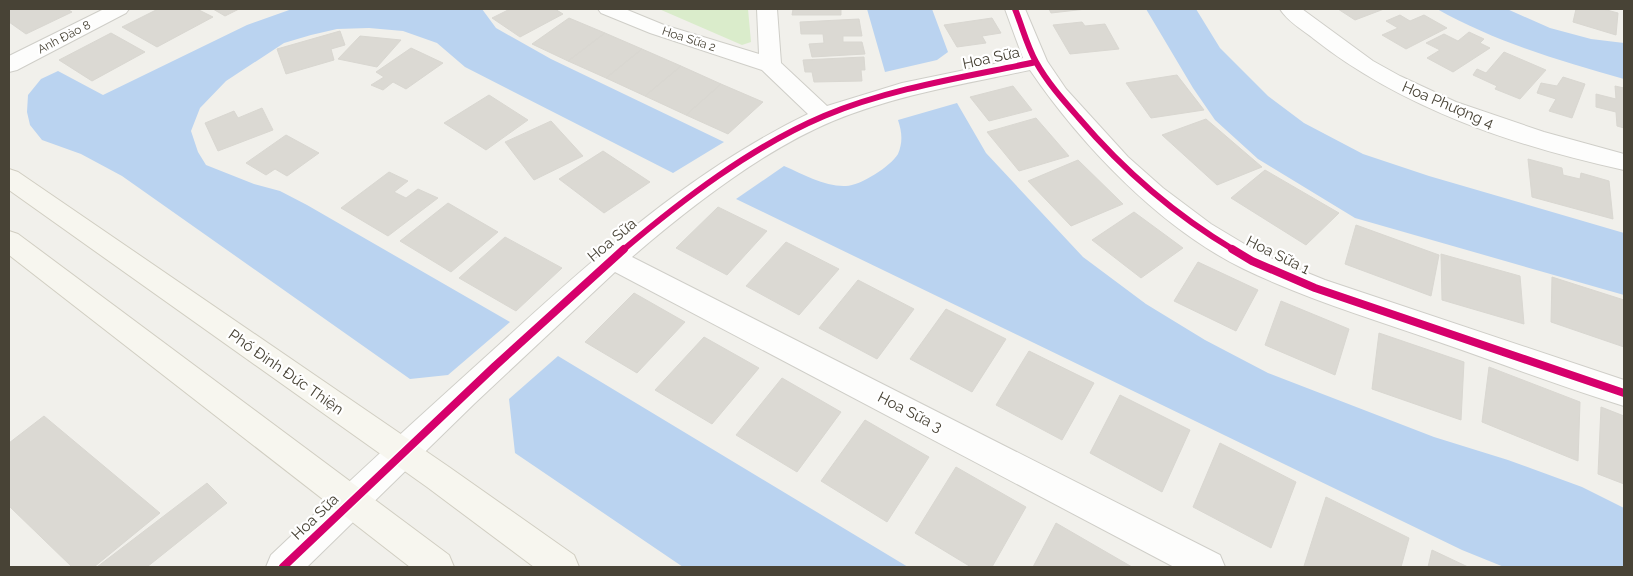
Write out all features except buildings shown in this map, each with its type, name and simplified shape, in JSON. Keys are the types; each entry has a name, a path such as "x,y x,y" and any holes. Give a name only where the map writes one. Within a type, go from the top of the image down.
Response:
{"street":[{"name":"Anh Đào 8","path":"9,65 118,9"},
{"name":"Hoa Sữa 2","path":"608,9 657,29 770,65 823,116"},
{"path":"767,9 770,65"},
{"name":"Hoa Sữa 1","path":"1015,9 1036,62 1058,94 1119,163 1154,194 1195,225 1252,261 1315,288 1624,393"},
{"name":"Hoa Phượng 4","path":"1290,9 1327,40 1391,81 1457,110 1533,139 1624,162"},
{"name":"Hoa Sữa","path":"283,567 402,452 612,259 717,176 784,136 823,116 874,98 1036,62"},
{"name":"Phố Đinh Đức Thiện","path":"9,178 402,452 562,567"},
{"path":"9,241 437,567"},
{"name":"Hoa Sữa 3","path":"612,259 645,274 1208,567"}],"green space":[{"path":"659,9 748,9 751,42 742,45"}],"water":[{"path":"292,9 482,9 496,28 551,59 724,142 673,173 465,67 437,43 403,31 369,28 337,29 311,35 284,43 226,81 200,108 191,131 198,152 206,165 254,184 280,191 510,322 448,375 410,379 122,176 81,154 42,140 30,125 27,112 28,95 41,79 58,71 103,95 247,25"},
{"path":"867,9 932,9 948,52 937,60 885,72"},
{"path":"1146,9 1196,9 1220,48 1268,96 1304,123 1363,154 1429,176 1624,233 1624,295 1355,218 1258,159 1215,120 1193,88"},
{"path":"1437,9 1507,9 1550,28 1591,39 1624,43 1624,79 1528,50 1459,21"},
{"path":"957,103 986,153 1083,257 1146,304 1205,340 1268,373 1434,437 1508,460 1582,487 1624,508 1624,567 1504,567 1462,550 736,199 784,166 814,179 838,186 859,183 889,164 898,154 901,137 898,120"},
{"path":"558,356 908,567 683,567 515,453 509,399"}],"cycle path":[{"path":"1015,9 1036,62 1058,94 1119,163 1154,194 1202,231 1252,261 1315,288 1624,393"},
{"path":"283,567 581,286 667,214 727,171 799,128 849,106 928,84 1036,62"}]}
